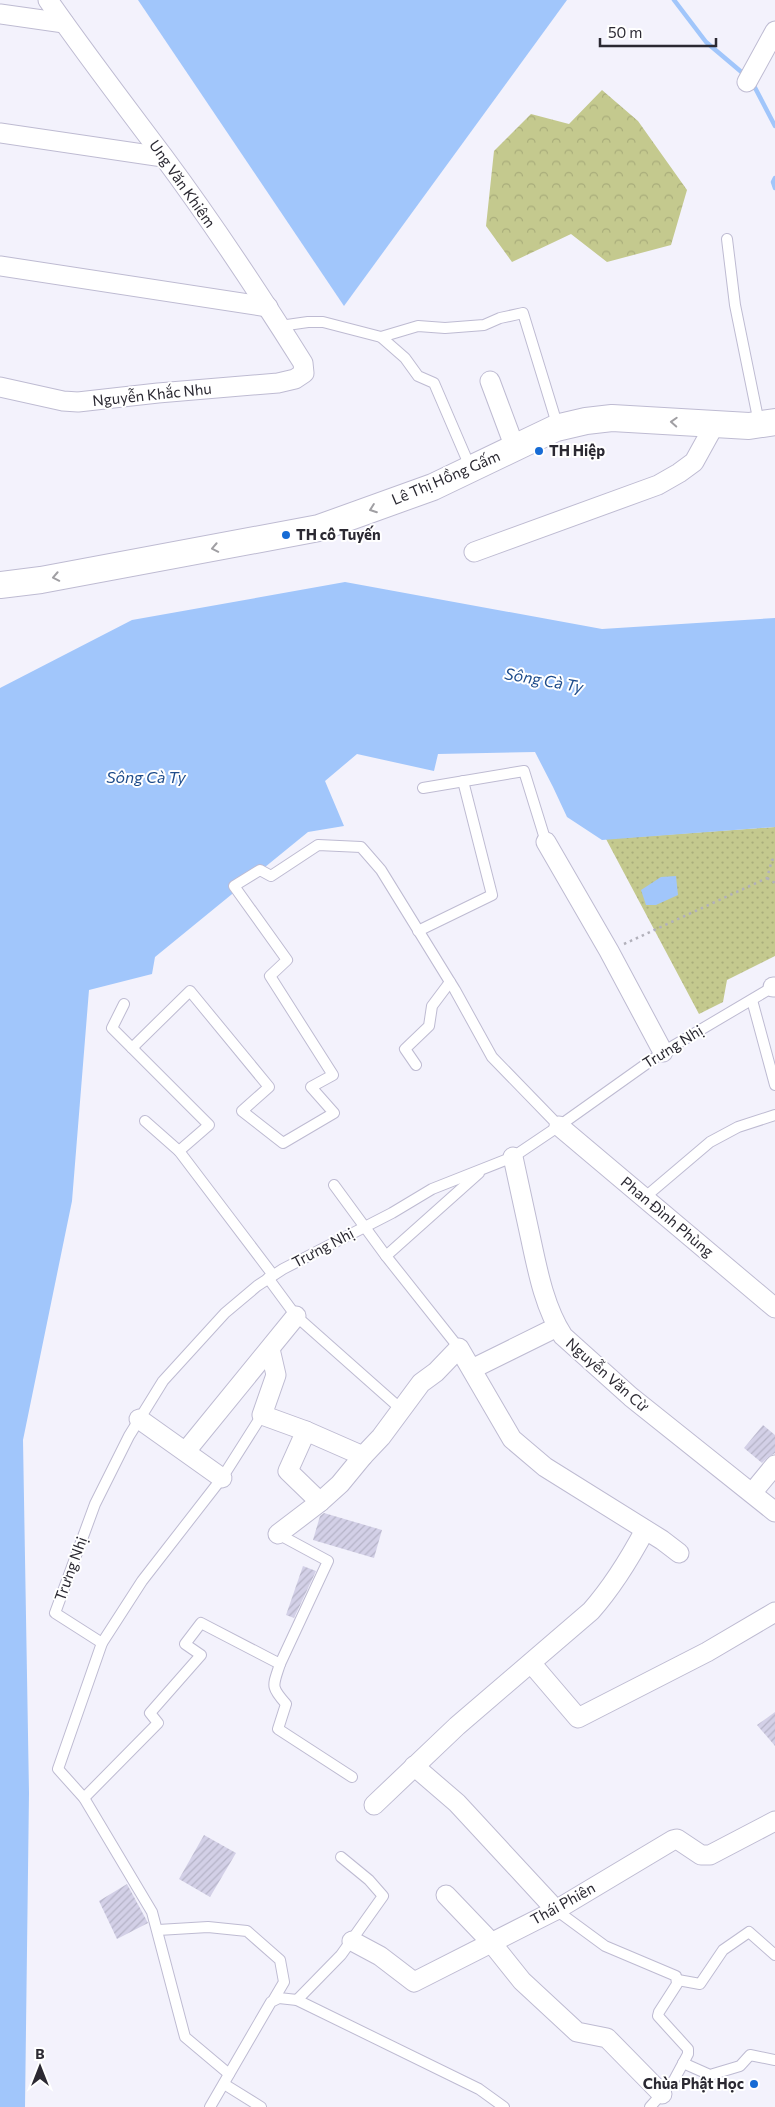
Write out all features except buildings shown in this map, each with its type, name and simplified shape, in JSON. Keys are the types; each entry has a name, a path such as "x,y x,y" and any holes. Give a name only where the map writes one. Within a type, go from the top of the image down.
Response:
{"street":[{"name":"Ung Văn Khiêm","path":"48,0 164,156 268,307 303,363 304,374"},
{"path":"0,14 64,23"},
{"path":"747,82 775,31"},
{"path":"0,133 164,156"},
{"path":"0,266 268,307"},
{"name":"Nguyễn Khắc Nhu","path":"0,387 63,401 92,402 158,393 278,383 295,379 304,374"},
{"path":"490,381 515,448"},
{"name":"Lê Thị Hồng Gấm","path":"0,585 41,580 319,528 433,487 558,428 586,421 612,418 749,426 767,423"},
{"path":"474,552 658,485 694,462 715,424"},
{"path":"546,842 609,951 663,1052"},
{"name":"Phan Đình Phùng","path":"560,1126 775,1308"},
{"name":"Nguyễn Văn Cừ","path":"513,1157 539,1275 557,1327 574,1347 630,1397 775,1512"},
{"path":"186,1451 296,1316"},
{"path":"472,1369 557,1327"},
{"path":"278,1534 340,1484 381,1438 421,1383 436,1372 459,1348 512,1439 545,1467 679,1553"},
{"path":"270,1349 276,1375 262,1415 306,1430 363,1456"},
{"path":"139,1419 222,1478"},
{"path":"306,1430 288,1472 320,1502"},
{"path":"752,1493 775,1465"},
{"path":"374,1805 457,1726 586,1616 623,1571 645,1530"},
{"path":"531,1663 578,1718 707,1652 775,1612"},
{"path":"414,1766 457,1803 556,1910"},
{"name":"Thái Phiên","path":"352,1941 380,1956 414,1982 490,1941 556,1910 673,1840 677,1840 700,1855 705,1856 775,1822"},
{"path":"446,1895 490,1941 522,1981 577,2032 607,2038 656,2100"}],"lane":[{"path":"727,239 735,305 767,423"},
{"path":"382,337 418,326 445,328 484,325 500,318 523,313 558,428"},
{"path":"280,326 323,322 382,337 405,358 418,376 434,383 471,469"},
{"path":"424,788 524,771 546,842"},
{"path":"418,931 492,894 464,781"},
{"path":"132,1048 190,991 269,1087 242,1111 283,1144 334,1113 311,1087 333,1075 270,976 287,960 234,886 260,870 271,876 318,845 361,847 381,870 450,982 492,1057 560,1126"},
{"path":"416,1065 405,1049 429,1026 432,1006 450,982"},
{"name":"Trưng Nhị","path":"102,1643 55,1614 95,1504 139,1419 164,1380 225,1313 271,1277 364,1226 409,1204 432,1189 513,1157 560,1126 663,1052 774,987"},
{"path":"752,1000 775,1085"},
{"path":"124,1004 112,1028 209,1125 179,1151"},
{"path":"644,1198 710,1142 738,1128 775,1115"},
{"path":"145,1120 179,1151 271,1277 296,1316 402,1410"},
{"path":"386,1256 485,1168"},
{"path":"334,1185 386,1256 459,1348"},
{"path":"261,2107 226,2079 185,2037 158,1930 146,1902 84,1798 58,1769 102,1643 142,1581 222,1478 262,1415"},
{"path":"278,1534 328,1561 280,1664 274,1691 286,1704 278,1729 352,1777"},
{"path":"84,1798 158,1723 150,1713 201,1656 185,1644 201,1623 280,1664"},
{"path":"297,2000 342,1955 384,1896 369,1880 341,1857"},
{"path":"556,1910 604,1946 676,1976 678,1980 700,1984 723,1950 749,1932 775,1955"},
{"path":"158,1930 208,1926 247,1931 280,1960 284,1982 210,2107"},
{"path":"656,2100 683,2063 688,2050 658,2016 678,1980"},
{"path":"274,1999 297,2000 479,2089 504,2107"},
{"path":"683,2063 710,2076 740,2066 750,2055 775,2060"}],"path":[{"path":"609,951 767,878 772,860 775,858"},
{"path":"767,878 775,883"}],"green space":[{"path":"602,90 638,121 687,190 671,245 607,262 571,234 512,262 486,226 494,151 531,114 569,124"},
{"path":"775,827 775,956 727,980 723,1002 699,1014 606,839"}],"water":[{"path":"138,0 567,0 344,306"},
{"name":"Sông Cà Ty","path":"345,582 602,629 775,618 775,827 602,840 567,817 535,752 438,754 434,771 357,754 325,781 344,826 308,832 155,957 152,974 89,990 72,1201 23,1440 29,1793 25,2107 0,2107 0,688 132,620"},
{"path":"676,876 678,895 656,905 646,905 641,890 661,877"}],"waterway":[{"path":"674,0 706,42 745,75"},
{"path":"752,82 775,126"},
{"path":"775,178 773,182 775,188"}],"place":[{"name":"TH Hiệp","path":"539,451"},
{"name":"TH cô Tuyến","path":"286,535"},
{"name":"Chùa Phật Học","path":"754,2084"}]}
